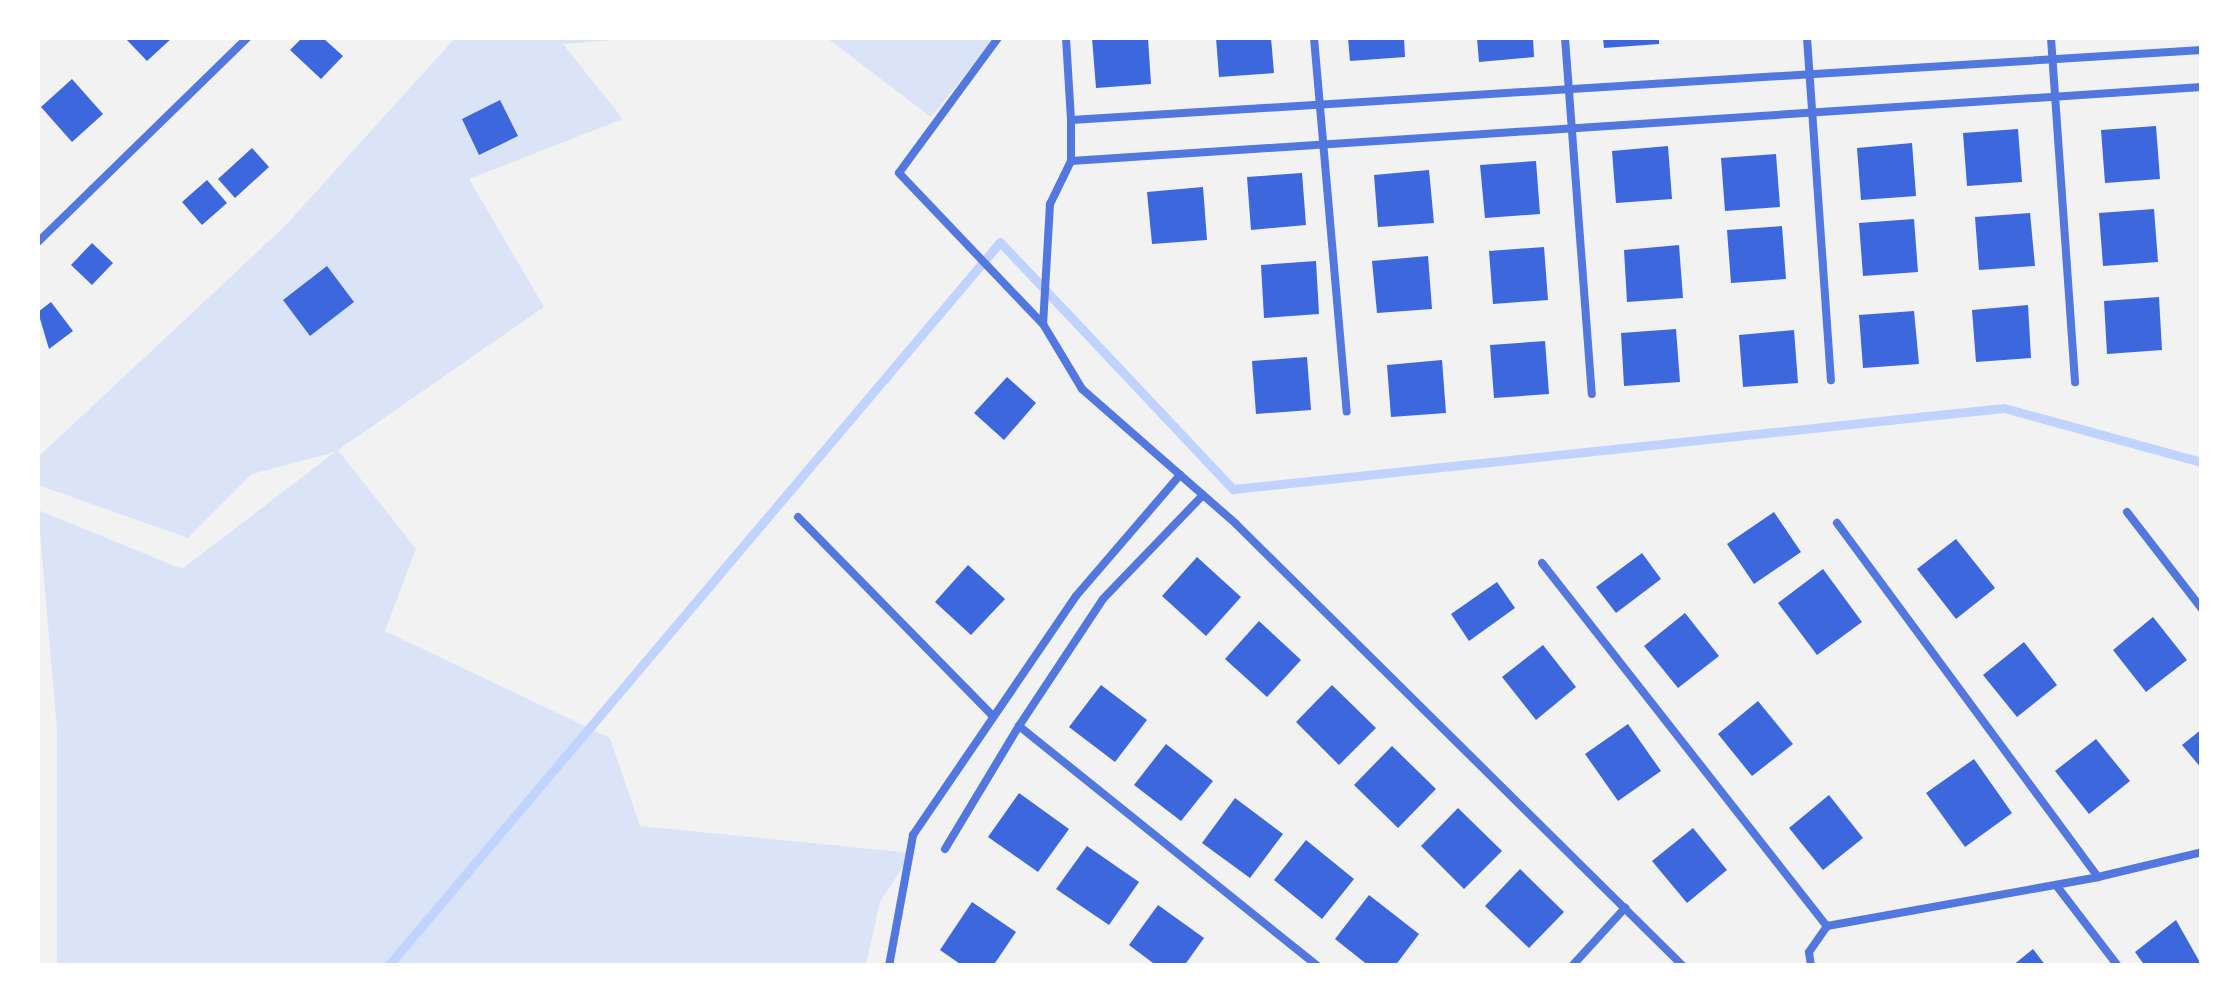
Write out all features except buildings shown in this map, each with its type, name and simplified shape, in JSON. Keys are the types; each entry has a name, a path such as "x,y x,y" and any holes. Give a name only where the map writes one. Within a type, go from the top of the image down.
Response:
{"lane":[{"path":"38,242 247,38"},
{"path":"998,38 899,173 1043,324 1082,389 1203,495 1684,966"},
{"path":"1043,324 1050,204 1072,161 1066,38"},
{"path":"1314,38 1347,412"},
{"path":"1565,38 1592,394"},
{"path":"1807,38 1832,380"},
{"path":"2052,38 2075,382"},
{"path":"1070,120 2202,50"},
{"path":"1072,161 2202,87"},
{"path":"888,966 913,835 1076,596 1180,476"},
{"path":"945,849 1019,726 1102,600 1203,495"},
{"path":"2127,512 2202,610"},
{"path":"798,517 992,715"},
{"path":"1837,523 2098,877"},
{"path":"1542,563 1827,926"},
{"path":"1019,726 1318,966"},
{"path":"1811,966 1809,952 1827,926 2098,877 2202,852"},
{"path":"2056,884 2118,966"},
{"path":"1572,966 1625,908"}],"shaded area":[{"path":"455,38 639,38 563,44 623,119 469,179 544,307 338,450 416,549 385,631 610,738 640,826 912,853 880,902 866,965 57,965 57,730 38,510 182,569 335,452 252,474 188,538 38,485 38,457 285,226"},
{"path":"827,38 995,38 931,117"}],"waterway":[{"path":"388,966 1000,242 1233,489 2004,408 2202,462"}]}
